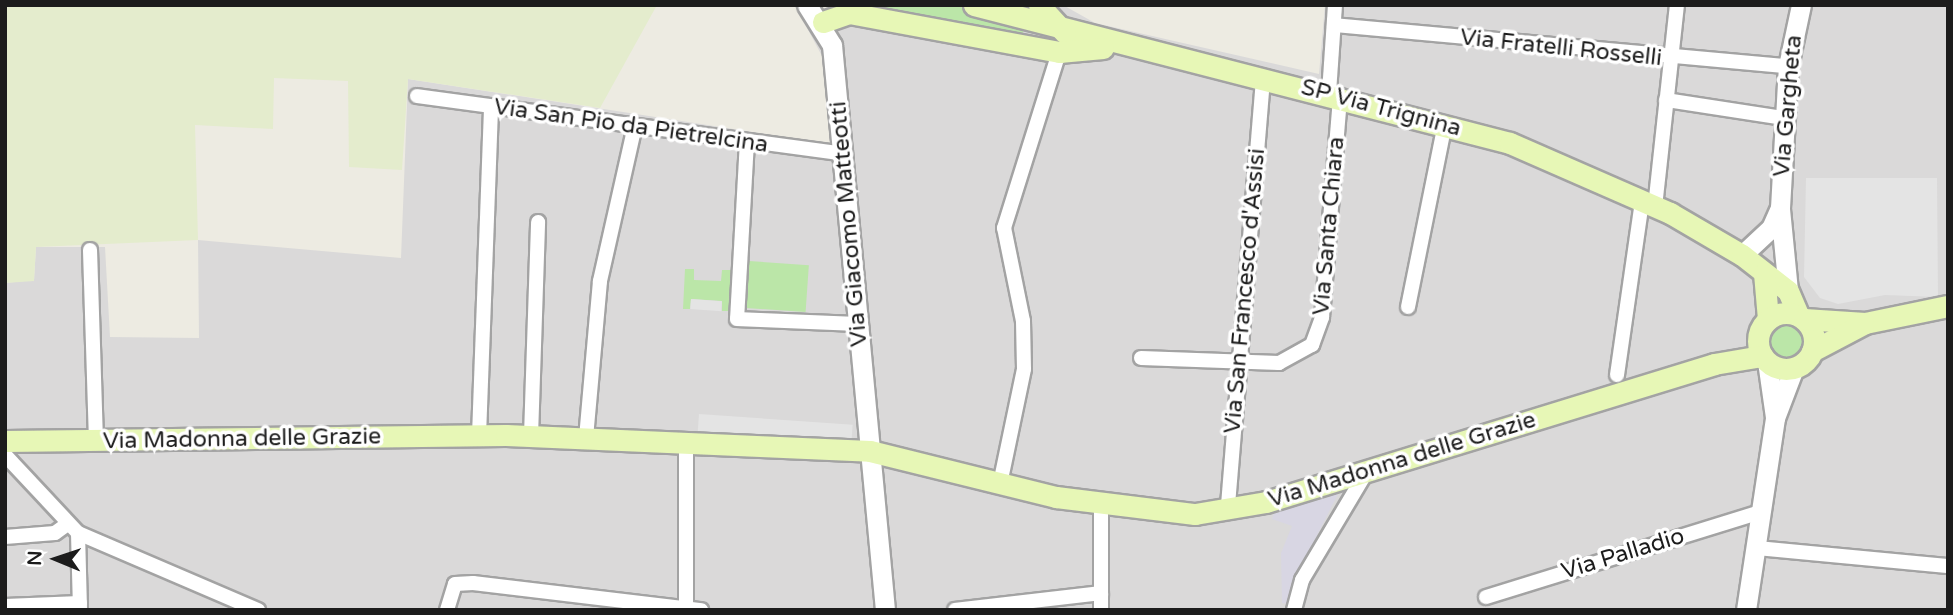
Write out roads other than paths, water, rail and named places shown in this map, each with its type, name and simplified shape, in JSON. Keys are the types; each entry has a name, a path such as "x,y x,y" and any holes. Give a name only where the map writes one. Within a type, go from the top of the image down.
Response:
{"main road":[{"name":"SP Via Trignina","path":"974,5 1062,42 1122,47 1335,94 1445,124 1561,162 1649,204 1742,255 1788,291"},
{"path":"1039,5 1062,42"},
{"path":"823,22 849,13 1062,42"},
{"path":"1764,273 1768,319 1762,353 1794,368 1812,351 1865,323 1948,306"},
{"path":"1788,291 1801,317 1813,333 1812,351"},
{"path":"1768,319 1801,317 1865,323"},
{"name":"Via Madonna delle Grazie","path":"5,441 531,436 870,451 999,484 1101,502 1195,514 1228,505 1266,502 1714,364 1762,353"}],"street":[{"path":"807,5 823,22"},
{"name":"Via Santa Chiara","path":"1141,358 1239,364 1297,357 1319,334 1335,94 1335,5"},
{"path":"1617,375 1666,100 1677,5"},
{"name":"Via Gargheta","path":"1788,291 1780,208 1784,118 1788,66 1801,5"},
{"name":"Via Giacomo Matteotti","path":"823,22 845,154 857,324 885,610"},
{"name":"Via Fratelli Rosselli","path":"1334,25 1670,58 1788,66"},
{"path":"999,484 1024,369 1023,321 1004,228 1062,42"},
{"name":"Via San Francesco d'Assisi","path":"1228,505 1263,77"},
{"name":"Via San Pio da Pietrelcina","path":"417,96 845,154"},
{"path":"1666,100 1784,118"},
{"path":"479,436 491,107"},
{"path":"1408,307 1445,124"},
{"path":"586,438 600,281 635,126"},
{"path":"747,141 737,319 857,324"},
{"path":"1742,255 1771,228 1780,208"},
{"path":"531,436 538,222"},
{"path":"90,250 96,440"},
{"path":"1762,353 1775,418"},
{"path":"1746,610 1775,418 1794,368"},
{"path":"447,610 455,584 473,583 693,608 686,441"},
{"path":"5,455 72,529 258,610"},
{"path":"1294,610 1302,580 1367,471"},
{"path":"1101,502 1101,610"},
{"name":"Via Palladio","path":"1486,597 1761,512"},
{"path":"5,537 72,529"},
{"path":"5,606 80,606 72,529"},
{"path":"1755,548 1948,566"},
{"path":"955,610 1101,593"}]}
